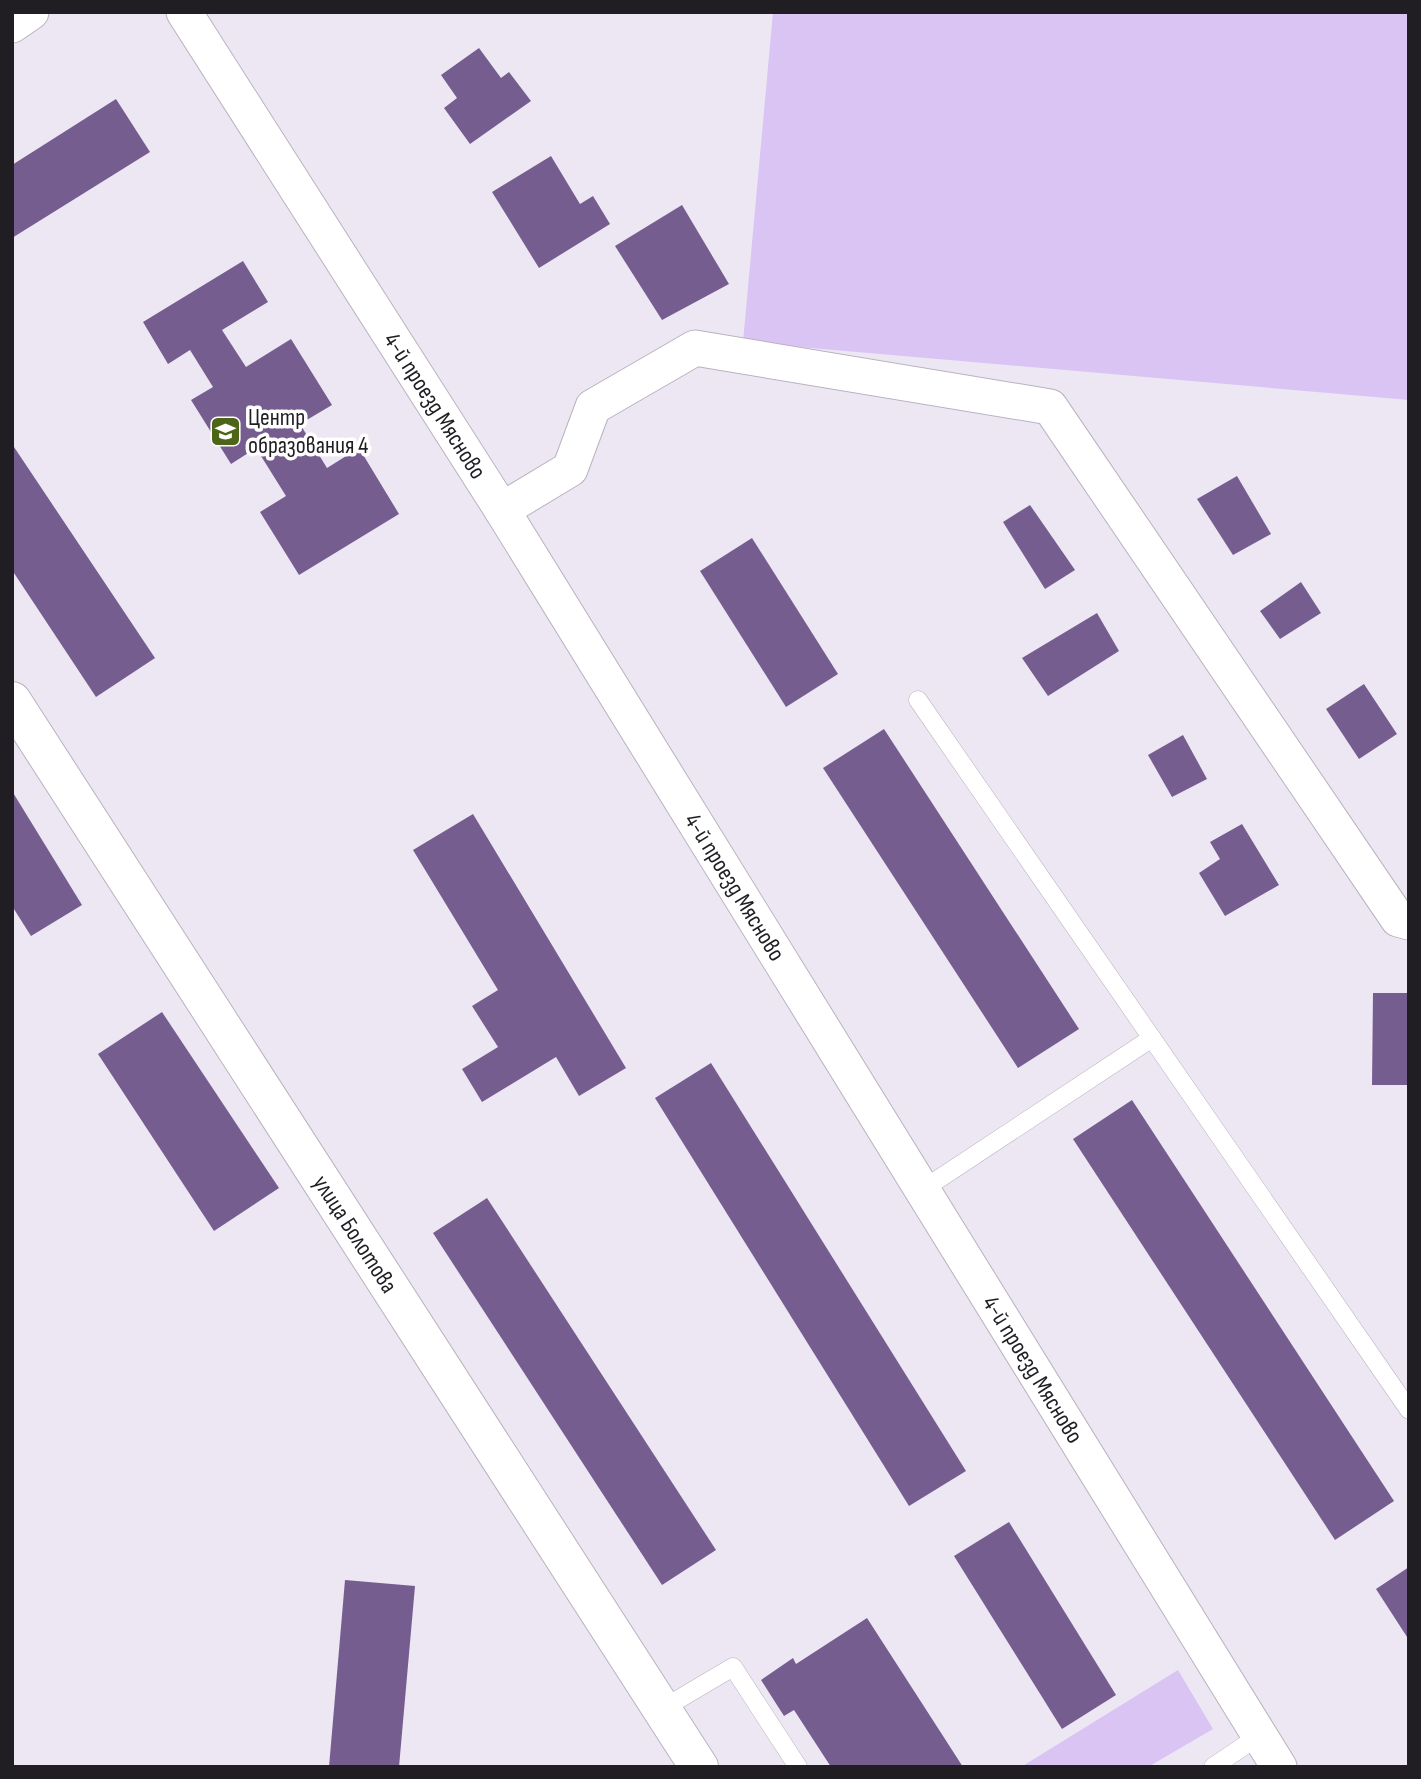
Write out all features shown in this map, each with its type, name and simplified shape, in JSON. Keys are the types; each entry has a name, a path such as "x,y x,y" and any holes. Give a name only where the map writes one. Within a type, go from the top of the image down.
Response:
{"street":[{"path":"12,25 31,12"},
{"name":"4-й проезд Мясново","path":"184,12 502,510 1279,1767"},
{"path":"502,510 570,469 593,407 695,348 1050,407 1398,919 1409,922"},
{"name":"улица Болотова","path":"12,701 699,1767"}],"lane":[{"path":"918,701 1409,1410"},
{"path":"922,1190 1152,1038"},
{"path":"662,1709 733,1667 798,1767"},
{"path":"1213,1767 1260,1735"}],"shaded area":[{"path":"773,12 1409,12 1409,400 743,342"},
{"path":"1178,1670 1213,1729 1148,1767 1021,1767"}],"building":[{"path":"479,48 501,78 509,72 531,101 470,144 444,108 457,98 441,75"},
{"path":"116,99 150,152 12,238 12,165"},
{"path":"551,156 580,204 593,196 610,224 539,268 492,192"},
{"path":"682,205 729,284 662,320 615,246"},
{"path":"243,261 268,302 222,330 246,367 291,339 332,405 300,424 327,468 359,448 399,514 299,575 260,512 286,496 256,448 231,464 191,400 213,387 190,350 168,364 143,322"},
{"path":"12,444 155,658 96,697 12,570"},
{"path":"1237,476 1271,534 1233,555 1197,499"},
{"path":"1030,505 1075,570 1045,589 1003,522"},
{"path":"752,538 838,674 786,707 700,571"},
{"path":"1301,582 1321,613 1280,639 1260,611"},
{"path":"1097,613 1119,651 1048,696 1022,658"},
{"path":"1364,684 1397,734 1359,759 1326,709"},
{"path":"884,729 1079,1029 1018,1068 823,768"},
{"path":"1183,735 1207,779 1172,797 1148,755"},
{"path":"12,791 82,905 31,936 12,906"},
{"path":"473,814 626,1068 579,1096 556,1057 482,1102 462,1069 498,1047 472,1006 498,990 413,850"},
{"path":"1242,824 1279,885 1225,916 1199,873 1220,859 1210,842"},
{"path":"1373,993 1409,993 1409,1085 1372,1085"},
{"path":"162,1012 279,1188 214,1231 98,1054"},
{"path":"711,1063 966,1471 909,1506 655,1098"},
{"path":"1132,1100 1394,1501 1335,1540 1073,1139"},
{"path":"487,1198 716,1550 662,1585 433,1233"},
{"path":"1009,1522 1116,1695 1062,1729 954,1556"},
{"path":"1409,1567 1409,1640 1376,1589"},
{"path":"345,1580 415,1586 399,1767 329,1767"},
{"path":"867,1618 963,1767 831,1767 794,1710 784,1716 761,1680 793,1658 796,1664"}],"place":[{"name":"Центр образования 4","path":"225,431"}]}
